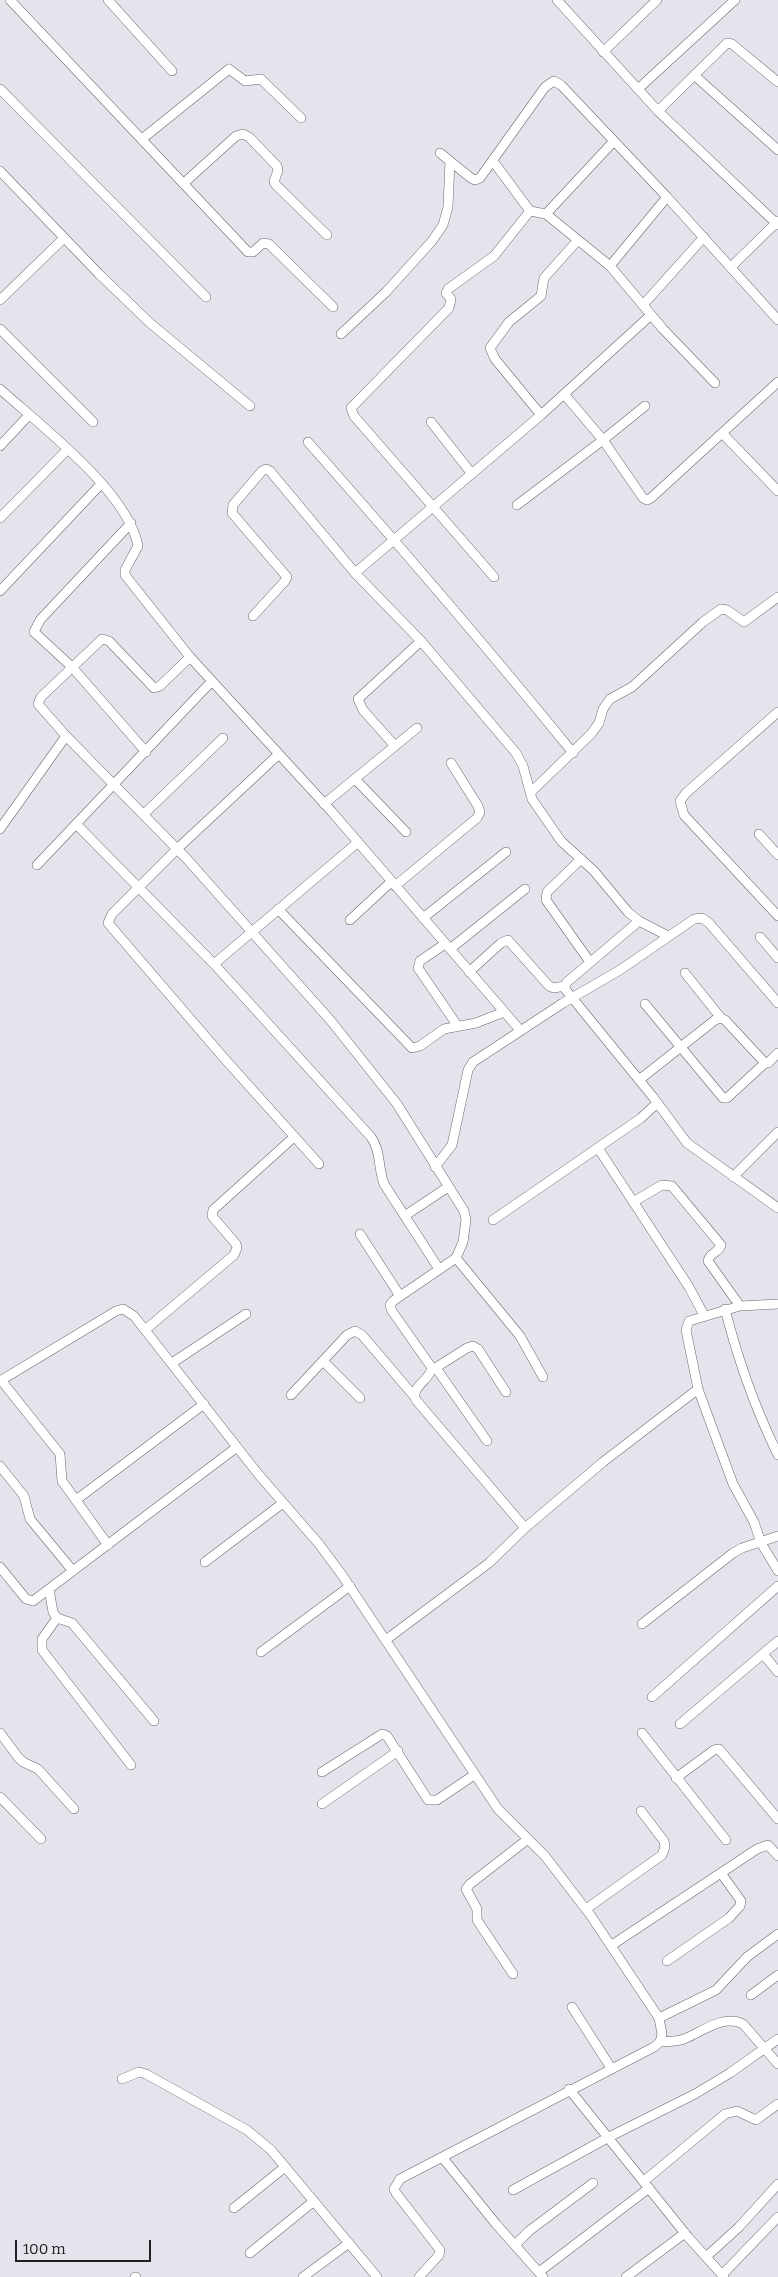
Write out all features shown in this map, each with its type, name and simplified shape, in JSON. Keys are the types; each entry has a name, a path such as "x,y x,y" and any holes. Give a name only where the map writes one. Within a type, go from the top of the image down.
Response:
{"street":[{"path":"10,0 248,252 253,252 263,243 268,244 333,307"},
{"path":"108,0 172,71"},
{"path":"557,0 658,111 777,223 731,267"},
{"path":"603,52 657,0"},
{"path":"638,89 735,0"},
{"path":"658,111 727,43 732,44 778,82"},
{"path":"142,139 229,69 246,81 261,79 301,118"},
{"path":"694,74 778,150"},
{"path":"440,154 475,180 480,178 545,87 551,81 561,85 668,197 778,320"},
{"path":"0,89 206,297"},
{"path":"184,183 236,136 243,134 249,136 277,166 278,170 274,182 276,185 327,235"},
{"path":"546,214 614,141"},
{"path":"340,334 386,292 432,241 443,225 448,207 450,161"},
{"path":"493,161 530,211 546,214 610,266 651,315 715,383"},
{"path":"0,171 99,274 150,323 250,406"},
{"path":"610,266 668,197"},
{"path":"494,577 432,508 354,416 350,408 449,308 451,299 446,293 448,289 494,256 530,211"},
{"path":"643,305 704,237"},
{"path":"0,300 64,238"},
{"path":"541,415 496,359 490,348 509,322 541,296 544,278 578,240"},
{"path":"355,573 541,415 651,315"},
{"path":"0,329 93,422"},
{"path":"564,394 603,440 643,498 647,500 778,382"},
{"path":"0,389 111,493 131,523 138,546 125,570 125,575 190,657 324,804 520,1030"},
{"path":"516,505 645,406"},
{"path":"0,446 29,416"},
{"path":"431,422 472,474"},
{"path":"722,433 778,490"},
{"path":"308,442 511,676 573,753"},
{"path":"0,518 67,450"},
{"path":"253,616 285,581 287,576 232,512 233,505 262,470 266,469 270,471 355,573 421,641 516,754 523,766 530,793 561,841 582,859 602,880 619,903 639,921 668,936"},
{"path":"0,591 101,484"},
{"path":"131,523 34,629 35,634 72,667 146,752"},
{"path":"530,793 573,753 599,723 603,709 610,699 632,687 703,622 721,609 727,610 744,622 778,597"},
{"path":"190,657 156,689 151,687 107,639 100,641 41,697 38,704 66,736 177,849 331,1021 397,1104 466,1216 462,1247 456,1258 400,1296 390,1305 392,1311 486,1441"},
{"path":"395,746 363,710 358,698 421,641"},
{"path":"37,866 212,681"},
{"path":"778,712 686,793 680,801 684,815 778,916"},
{"path":"324,804 417,728"},
{"path":"0,829 66,736"},
{"path":"144,814 223,738"},
{"path":"278,754 177,849 108,919 110,926 319,1164"},
{"path":"350,920 477,818 480,812 478,806 451,763"},
{"path":"355,779 406,832"},
{"path":"76,824 214,964 371,1137 379,1151 384,1184 406,1215 439,1270"},
{"path":"759,834 778,855"},
{"path":"214,964 357,843"},
{"path":"423,918 506,852"},
{"path":"582,859 548,892 546,900 590,962"},
{"path":"457,1025 418,968 420,961 447,946 525,889"},
{"path":"278,908 410,1046 420,1046 444,1029 457,1025 476,1023 504,1012"},
{"path":"435,1167 452,1145 470,1066 478,1058 520,1030 620,970 668,936 698,918 706,920 778,1002"},
{"path":"470,972 500,943 508,940 549,986 554,988 564,986 639,921"},
{"path":"760,937 778,958"},
{"path":"685,973 722,1018 765,1063"},
{"path":"564,986 688,1143 778,1208"},
{"path":"645,1004 680,1048 725,1098 778,1053"},
{"path":"639,1080 715,1020 722,1018"},
{"path":"493,1220 642,1118 657,1103"},
{"path":"733,1177 778,1132"},
{"path":"145,1330 234,1255 237,1248 236,1244 212,1216 213,1210 294,1137"},
{"path":"598,1148 689,1287 704,1315"},
{"path":"633,1202 662,1185 672,1186 722,1245 720,1249 710,1256 708,1261 740,1306"},
{"path":"406,1215 448,1187"},
{"path":"360,1234 400,1296"},
{"path":"456,1258 520,1336 543,1377"},
{"path":"778,1304 740,1306 725,1309 689,1321 686,1330 698,1389 725,1466 754,1522 760,1543 778,1571"},
{"path":"108,1545 61,1478 62,1460 60,1454 0,1381 116,1311 123,1309 128,1311 145,1330 237,1447 319,1544 350,1586 387,1639 474,1775 498,1809 545,1856 612,1945 659,2018 662,2034 660,2042"},
{"path":"725,1309 737,1353 762,1421 778,1455"},
{"path":"172,1363 246,1314"},
{"path":"291,1394 347,1335 355,1331 362,1335 525,1528"},
{"path":"414,1396 434,1369 473,1346 478,1350 506,1392"},
{"path":"324,1361 360,1398"},
{"path":"387,1639 488,1562 603,1462 698,1389"},
{"path":"76,1500 204,1404"},
{"path":"0,1567 28,1600 33,1600 237,1447"},
{"path":"0,1466 24,1496 30,1519 73,1571"},
{"path":"205,1562 283,1503"},
{"path":"642,1624 733,1553 778,1536"},
{"path":"261,1652 350,1586"},
{"path":"652,1696 778,1586"},
{"path":"49,1589 53,1612 57,1618 72,1623 154,1721"},
{"path":"57,1618 42,1639 42,1650 131,1766"},
{"path":"680,1724 778,1641"},
{"path":"762,1654 778,1672"},
{"path":"0,1733 18,1757 23,1762 38,1769 74,1809"},
{"path":"642,1733 726,1840"},
{"path":"322,1772 382,1734 388,1736 428,1800 437,1800 474,1775"},
{"path":"676,1778 714,1750 720,1749 778,1819"},
{"path":"322,1804 398,1751"},
{"path":"2,1802 41,1839"},
{"path":"586,1909 662,1855 664,1842 641,1810"},
{"path":"513,1974 477,1920 477,1909 466,1889 528,1839"},
{"path":"612,1945 764,1845 768,1845 778,1856"},
{"path":"667,1961 729,1918 740,1906 741,1901 721,1873"},
{"path":"659,2018 716,1990 746,1957 778,1934"},
{"path":"751,1995 778,1975"},
{"path":"572,2007 611,2068"},
{"path":"419,2277 439,2255 440,2250 394,2189 400,2179 660,2042 682,2040 720,2022 737,2021 743,2024 778,2064"},
{"path":"513,2190 609,2137 695,2094 730,2073 778,2039"},
{"path":"122,2079 139,2072 146,2074 246,2130 271,2150 377,2277"},
{"path":"570,2090 685,2233 723,2276 778,2217"},
{"path":"442,2157 541,2275 725,2114 737,2111 756,2120 778,2104"},
{"path":"234,2208 285,2167"},
{"path":"515,2245 529,2231 593,2183"},
{"path":"706,2257 739,2227 778,2184"},
{"path":"250,2253 314,2201"},
{"path":"626,2277 685,2233"},
{"path":"303,2277 349,2243"}]}
